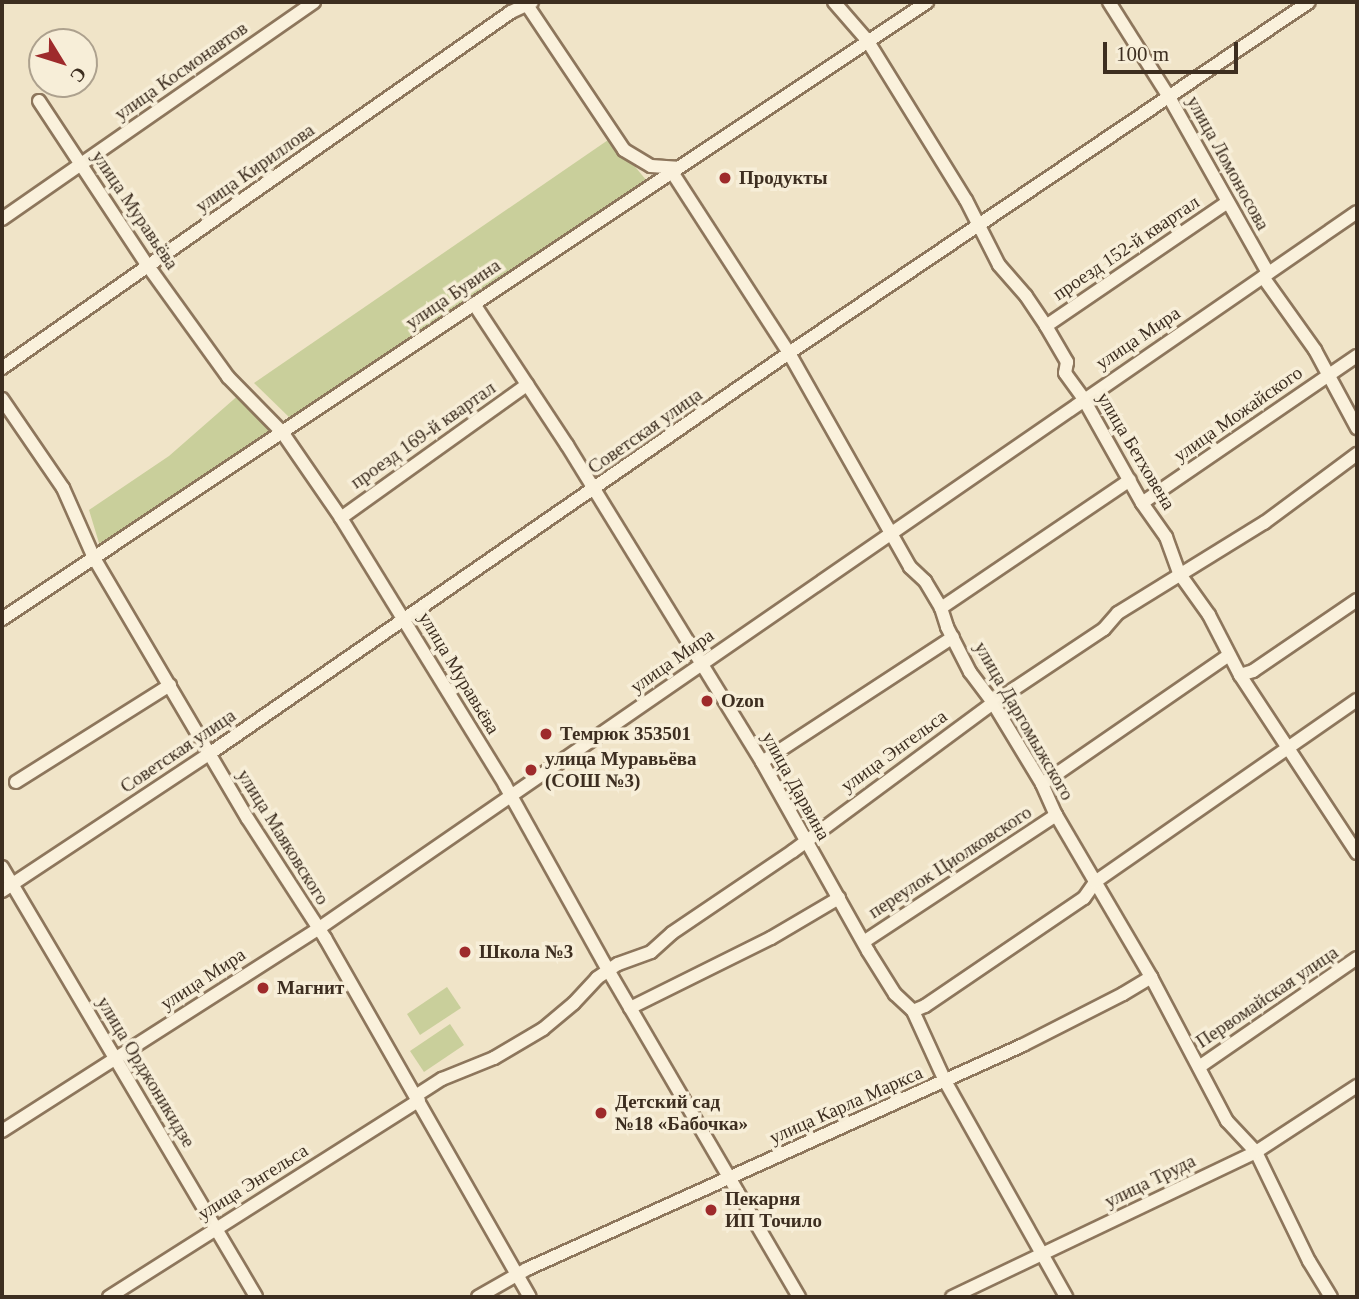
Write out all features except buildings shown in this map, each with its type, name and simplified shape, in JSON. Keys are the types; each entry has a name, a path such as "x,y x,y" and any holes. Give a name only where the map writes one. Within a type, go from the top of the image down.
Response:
{"street":[{"name":"улица Космонавтов","path":"2,219 314,2"},
{"name":"улица Бетховена","path":"834,2 867,40 978,225 999,265 1026,296 1046,326 1067,362 1065,373 1083,398 1142,503 1166,537 1179,573 1209,615 1240,675 1357,853"},
{"name":"улица Бувина","path":"2,619 927,2"},
{"name":"улица Ломоносова","path":"1109,2 1169,97 1266,275 1315,350 1357,428"},
{"name":"Советская улица","path":"7,887 209,754 789,353 1309,2"},
{"path":"528,3 624,150 651,166 675,170"},
{"name":"улица Кириллова","path":"2,368 511,12 528,3"},
{"name":"улица Муравьёва","path":"40,101 148,266 228,377 282,432 341,518 510,797 799,1297"},
{"name":"улица Даргомыжского","path":"675,170 789,353 910,567 925,581 941,608 970,672 993,703 1042,784 1056,815 1151,976 1227,1121 1256,1152 1309,1261 1331,1297"},
{"name":"проезд 152-й квартал","path":"1046,326 1228,202"},
{"name":"улица Мира","path":"2,1131 318,929 1083,398 1357,212"},
{"name":"улица Дарвина","path":"474,304 527,384 762,762 804,840 895,994 913,1011 945,1081 1066,1297"},
{"name":"улица Можайского","path":"1142,503 1357,356"},
{"name":"проезд 169-й квартал","path":"341,518 527,384"},
{"name":"улица Маяковского","path":"2,399 63,488 94,558 209,754 418,1097 530,1297"},
{"name":"улица Энгельса","path":"109,1297 442,1079 494,1058 543,1029 608,970 651,952 672,933 793,851 804,840 993,703 1104,629 1118,613 1264,523 1357,454"},
{"path":"941,608 1130,480"},
{"path":"1240,675 1253,671 1357,600"},
{"path":"762,762 953,637"},
{"name":"переулок Циолковского","path":"1042,784 1229,655"},
{"path":"16,782 170,685"},
{"path":"913,1011 925,1006 1084,898 1095,882 1357,700"},
{"name":"переулок Циолковского","path":"865,941 1056,815"},
{"name":"улица Орджоникидзе","path":"2,867 7,887 115,1058 256,1297"},
{"path":"630,1008 771,938 839,898"},
{"name":"Первомайская улица","path":"1199,1067 1357,958"},
{"name":"улица Карла Маркса","path":"478,1297 517,1275 1082,1016 1151,976"},
{"name":"улица Труда","path":"952,1297 972,1293 1041,1255 1256,1152 1357,1086"}],"green space":[{"path":"611,138 647,181 292,420 254,383"},
{"path":"241,393 271,425 265,436 111,541 99,543 89,510 169,456"},
{"path":"447,987 461,1008 420,1035 407,1014"},
{"path":"450,1024 464,1045 424,1072 410,1051"}],"place":[{"name":"Продукты","path":"725,178"},
{"name":"Ozon","path":"707,701"},
{"name":"Темрюк 353501","path":"546,734"},
{"name":"улица Муравьёва (СОШ №3)","path":"531,770"},
{"name":"Школа №3","path":"465,952"},
{"name":"Магнит","path":"263,988"},
{"name":"Детский сад №18 «Бабочка»","path":"601,1113"},
{"name":"Пекарня ИП Точило","path":"711,1210"}]}
